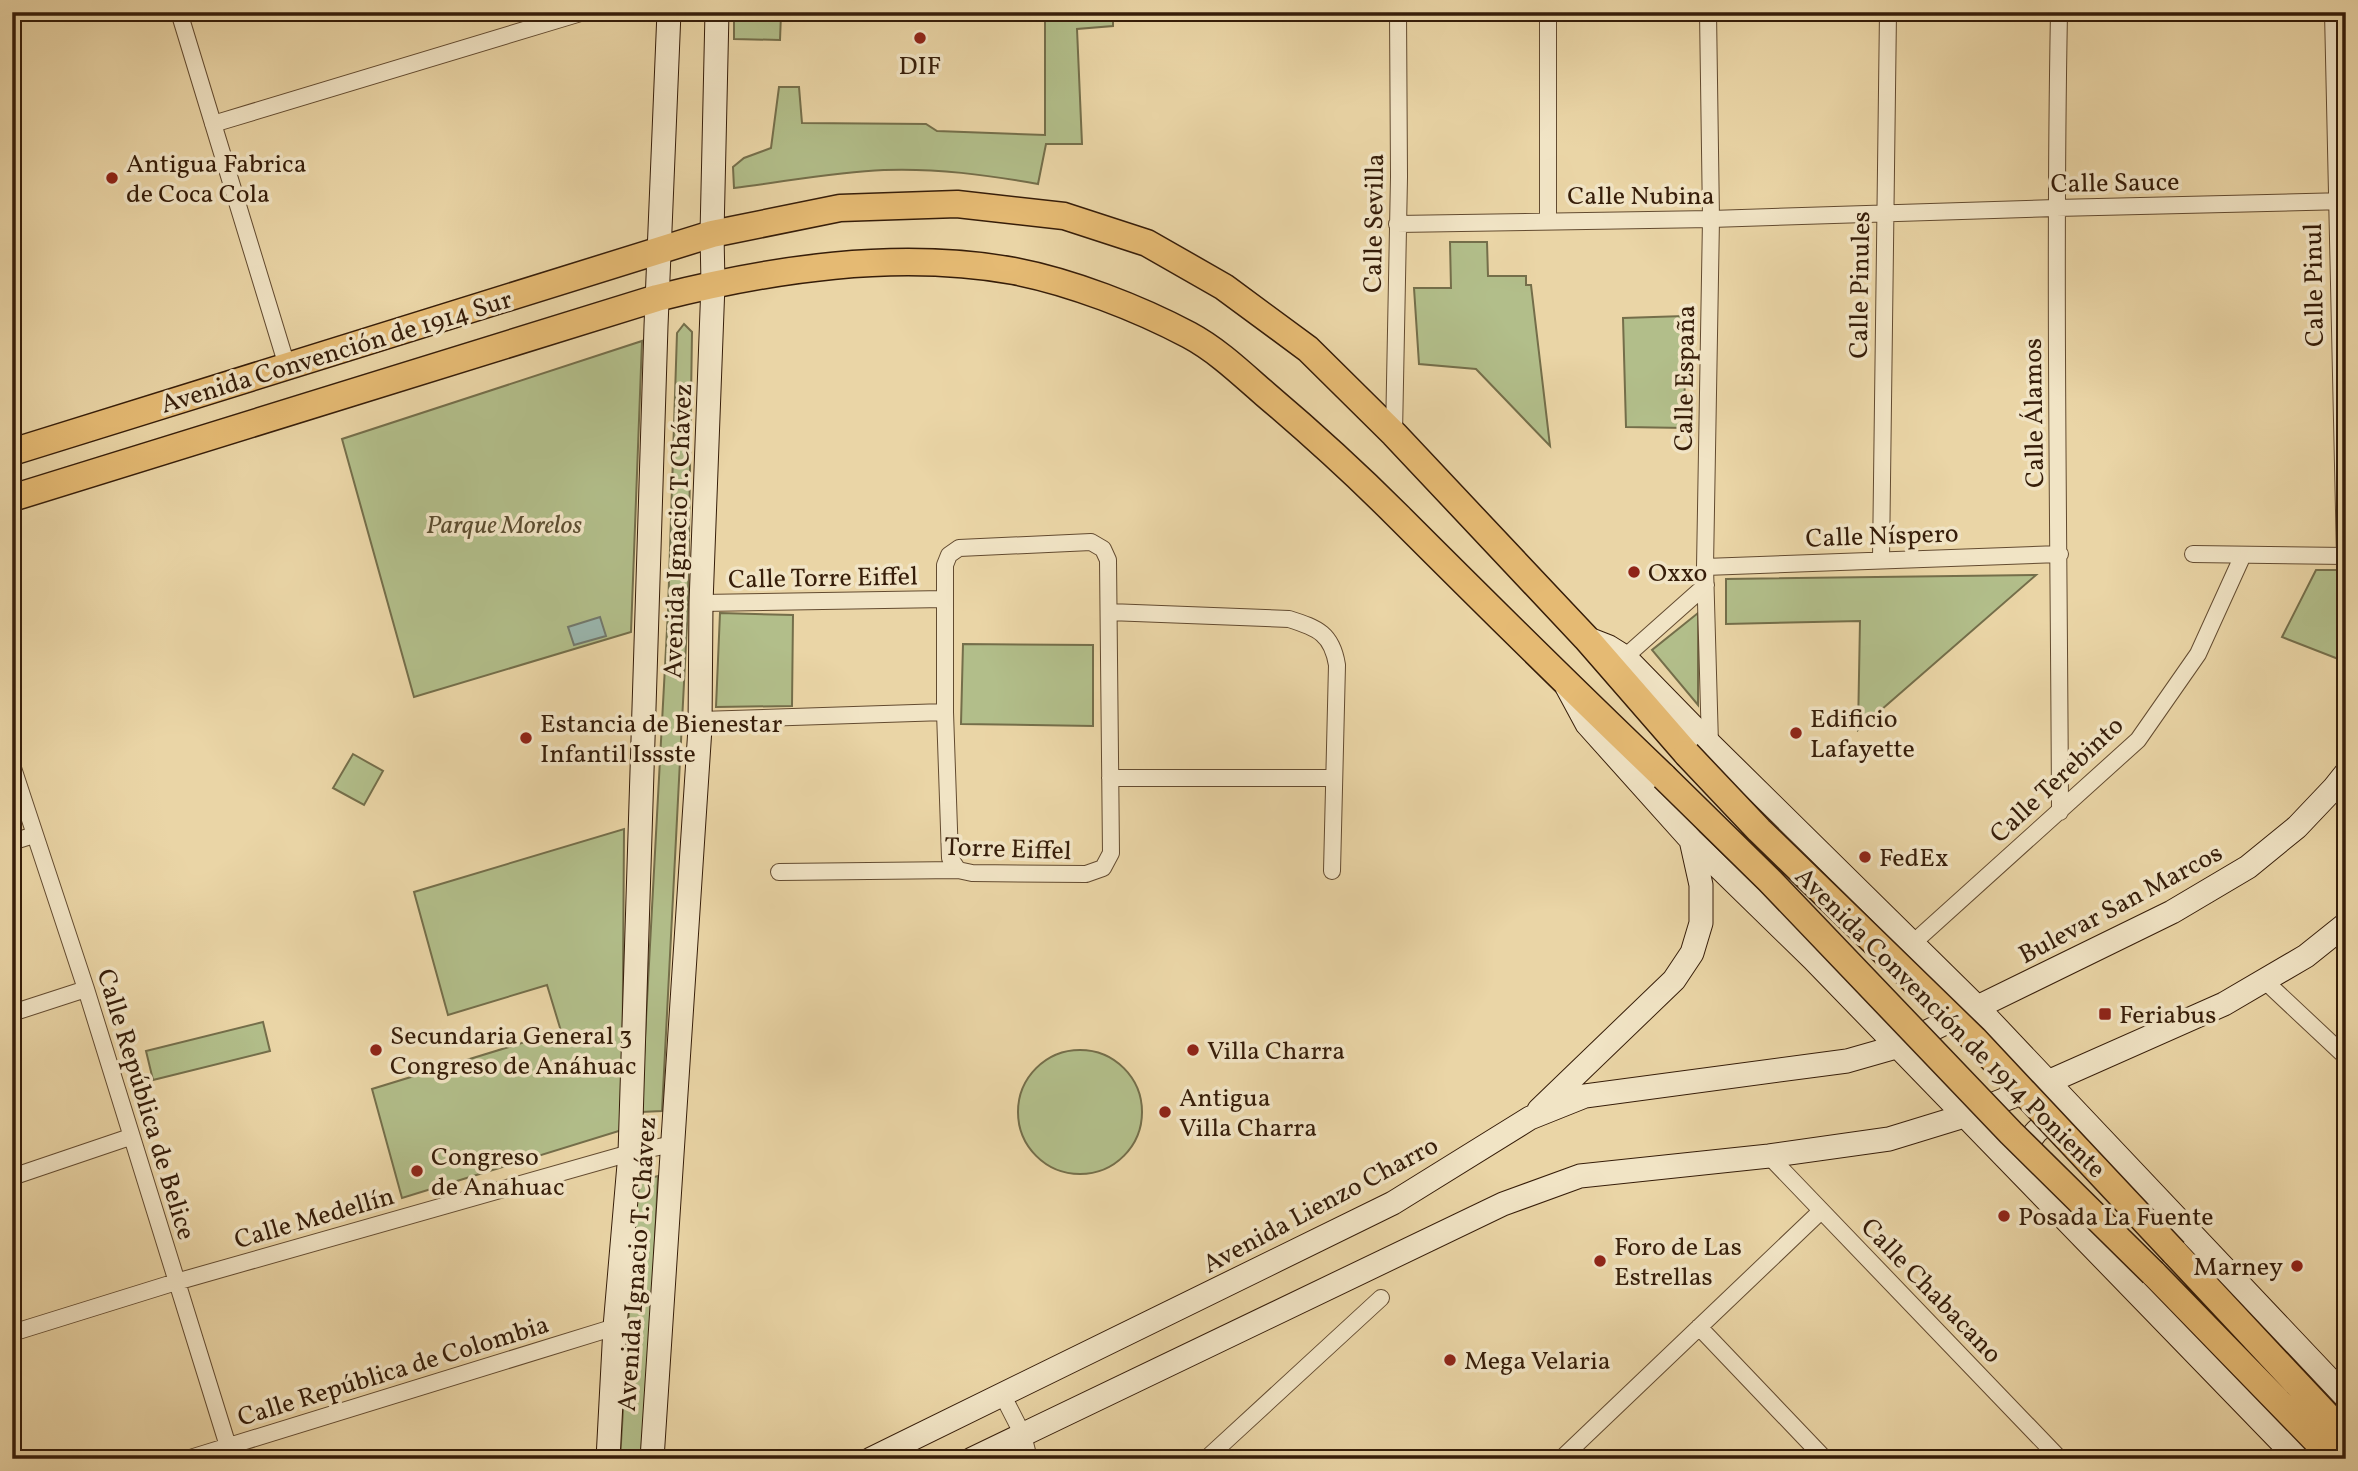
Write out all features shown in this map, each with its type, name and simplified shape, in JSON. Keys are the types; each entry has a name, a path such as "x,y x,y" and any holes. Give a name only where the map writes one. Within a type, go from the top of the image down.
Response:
{"main road":[{"name":"Avenida Convención de 1914 Poniente","path":"659,250 712,234 841,208 957,204 1064,216 1147,243 1224,287 1308,349 1394,435 1586,638 1698,749 1759,830 1983,1049 2346,1436"},
{"name":"Avenida Convención de 1914 Sur","path":"12,452 659,250"},
{"name":"Avenida Convención de 1914 Poniente","path":"657,298 713,284 830,267 925,262 1001,270 1084,289 1190,336 1224,359 1334,453 1770,881 2011,1133 2153,1273 2334,1459"},
{"name":"Avenida Convención de 1914 Sur","path":"12,498 657,298"}],"street":[{"path":"179,12 287,366"},
{"path":"213,124 584,12"},
{"name":"Avenida Ignacio T. Chávez","path":"608,1459 629,1153 669,12"},
{"name":"Avenida Ignacio T. Chávez","path":"656,1452 700,720 701,603 713,284 717,12"},
{"name":"Calle Sevilla","path":"1394,435 1398,12"},
{"path":"1548,12 1548,220"},
{"name":"Calle España","path":"1698,749 1706,585 1711,219 1708,12"},
{"name":"Calle Pinules","path":"1881,559 1888,12"},
{"name":"Calle Álamos","path":"2059,12 2056,208 2060,812"},
{"name":"Calle Pinul","path":"2333,12 2341,201 2345,556"},
{"name":"Calle Sauce","path":"1885,213 2341,201"},
{"name":"Calle Nubina","path":"1397,223 1711,219 1885,213"},
{"name":"Torre Eiffel","path":"779,872 958,870 972,873 1086,874 1103,868 1111,853 1108,560 1103,549 1091,542 959,548 949,555 945,565 945,599 950,858 958,870"},
{"name":"Calle Níspero","path":"1705,567 2060,554"},
{"path":"2193,554 2345,556"},
{"name":"Calle Terebinto","path":"1913,943 2138,740 2198,654 2243,555"},
{"path":"1625,657 1706,585"},
{"name":"Calle Torre Eiffel","path":"701,603 945,599"},
{"path":"1109,612 1289,620 1312,626 1324,634 1334,649 1337,665 1332,871"},
{"name":"Avenida Convención de 1914 Poniente","path":"1586,638 1625,657 1698,749 1913,943 1978,1008 2346,1397"},
{"name":"Avenida Convención de 1914 Poniente","path":"1564,681 1587,724 1691,840 1812,959 2298,1459"},
{"path":"700,720 946,712"},
{"name":"Calle República de Belice","path":"12,765 86,989 230,1452"},
{"name":"Bulevar San Marcos","path":"1896,1047 2172,912 2248,867 2297,827 2346,773"},
{"path":"1111,778 1333,778"},
{"path":"12,842 34,835"},
{"path":"1530,1118 1674,980 1692,953 1702,923 1701,885 1691,840"},
{"path":"1812,959 1830,959 1848,952 1858,943 1867,923 1868,900"},
{"path":"972,1459 1503,1204 1580,1176 1769,1156 1889,1139 1964,1116 2224,1004 2266,982 2306,956 2346,924"},
{"path":"2266,982 2346,1057"},
{"path":"12,1013 86,989"},
{"name":"Avenida Lienzo Charro","path":"871,1459 1394,1203 1530,1118 1585,1096 1847,1061 1896,1047"},
{"path":"2021,1175 2027,1144 2035,1131 2053,1121 2072,1116 2084,1120"},
{"path":"12,1177 130,1137"},
{"name":"Calle Medellín","path":"12,1333 176,1282 629,1153 673,1144"},
{"name":"Calle Chabacano","path":"1769,1156 2060,1459"},
{"path":"1568,1456 1821,1211"},
{"path":"1206,1459 1381,1298"},
{"name":"Calle República de Colombia","path":"187,1459 230,1452 615,1327"},
{"path":"1699,1327 1825,1459"},
{"path":"1003,1396 1023,1435 1029,1459"}],"green space":[{"path":"734,12 781,14 780,40 734,39"},
{"path":"1045,12 1113,12 1113,26 1077,29 1082,144 1046,144 1038,184 961,173 884,170 734,188 733,167 744,158 771,148 779,87 799,87 802,123 926,124 937,131 1045,135"},
{"path":"1450,242 1487,242 1488,276 1526,276 1526,285 1531,285 1550,446 1476,369 1419,364 1414,288 1451,288"},
{"path":"1684,316 1685,428 1626,427 1623,318"},
{"path":"684,324 692,332 688,605 662,1111 641,1112 668,611 677,333"},
{"name":"Parque Morelos","path":"642,341 631,632 414,697 342,439"},
{"path":"2316,570 2346,570 2346,662 2282,637"},
{"path":"2036,575 1858,730 1860,621 1726,624 1726,579"},
{"path":"720,613 793,615 792,706 716,707"},
{"path":"1698,613 1698,705 1652,650"},
{"path":"963,644 1093,645 1093,726 961,724"},
{"path":"353,754 383,771 364,805 333,788"},
{"path":"624,829 622,1130 402,1198 372,1089 561,1031 547,985 448,1015 414,892"},
{"path":"263,1022 270,1051 153,1080 146,1051"},
{"path":"1080,1050 1104,1055 1124,1068 1137,1088 1142,1112 1137,1136 1124,1156 1104,1169 1080,1174 1056,1169 1036,1156 1023,1136 1018,1112 1023,1088 1036,1068 1056,1055"},
{"path":"658,1176 645,1459 620,1459 637,1181"}],"water":[{"path":"600,617 606,636 574,645 568,627"}],"place":[{"name":"DIF","path":"920,38"},
{"name":"Antigua Fabrica de Coca Cola","path":"112,178"},
{"name":"Oxxo","path":"1634,572"},
{"name":"Edificio Lafayette","path":"1796,733"},
{"name":"Estancia de Bienestar Infantil Issste","path":"526,738"},
{"name":"FedEx","path":"1865,857"},
{"name":"Feriabus","path":"2105,1014"},
{"name":"Secundaria General 3 Congreso de Anáhuac","path":"376,1050"},
{"name":"Villa Charra","path":"1193,1050"},
{"name":"Antigua Villa Charra","path":"1165,1112"},
{"name":"Congreso de Anahuac","path":"417,1171"},
{"name":"Posada La Fuente","path":"2004,1216"},
{"name":"Foro de Las Estrellas","path":"1600,1261"},
{"name":"Marney","path":"2297,1266"},
{"name":"Mega Velaria","path":"1450,1360"}]}
